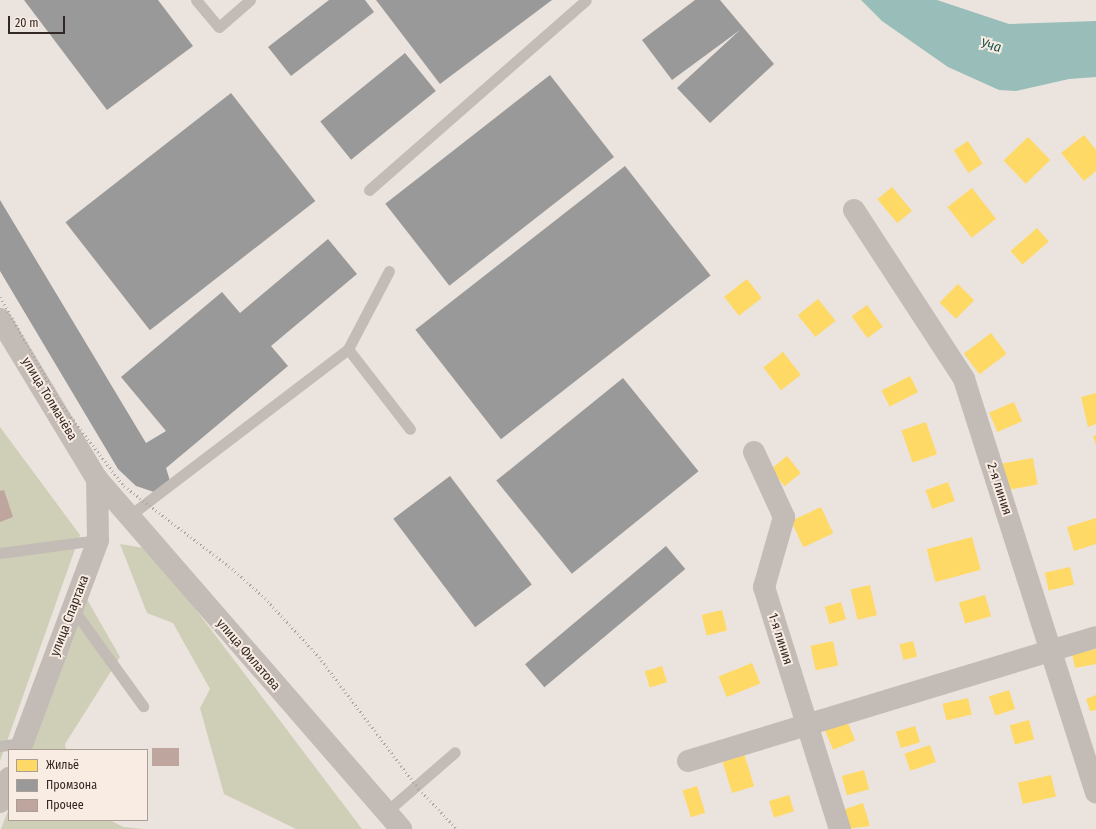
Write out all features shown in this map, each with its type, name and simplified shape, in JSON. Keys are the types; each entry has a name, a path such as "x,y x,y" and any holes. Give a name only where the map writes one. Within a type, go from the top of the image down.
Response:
{"street":[{"name":"2-я линия","path":"854,210 964,379 1096,792"},
{"name":"улица Толмачёва","path":"0,319 97,479"},
{"name":"1-я линия","path":"754,452 784,517 764,587 840,829"},
{"name":"улица Филатова","path":"97,479 401,829"},
{"name":"улица Спартака","path":"21,747 98,540 97,479"},
{"path":"688,761 1096,637"},
{"path":"0,802 8,781"}],"lane":[{"path":"196,0 219,27 250,0"},
{"path":"369,190 586,0"},
{"path":"129,516 348,349 389,271"},
{"path":"348,349 410,429"},
{"path":"0,553 98,540"},
{"path":"73,609 143,706"},
{"path":"0,746 21,747"},
{"path":"386,812 455,752"}],"green space":[{"path":"0,427 80,535 0,761"},
{"path":"120,544 150,549 362,829 296,829 224,794 200,708 210,689 173,623 147,613"},
{"path":"84,594 120,657 65,744 66,749 29,749"},
{"path":"8,811 8,821 112,821 123,827 144,829 1,829"}],"water":[{"name":"Уча","path":"861,0 937,0 1009,24 1096,21 1096,77 1069,79 1016,91 999,90 948,67 882,21"}],"building: Жильё":[{"path":"1084,135 1096,150 1096,171 1084,181 1061,153"},
{"path":"1028,137 1050,160 1026,184 1004,161"},
{"path":"968,141 983,164 968,173 954,150"},
{"path":"892,187 912,211 897,223 877,199"},
{"path":"972,188 996,219 972,238 948,207"},
{"path":"1037,228 1049,242 1022,265 1011,251"},
{"path":"747,279 762,298 739,316 724,297"},
{"path":"958,284 974,300 956,319 940,302"},
{"path":"818,299 836,321 815,337 798,315"},
{"path":"867,305 883,327 867,338 852,316"},
{"path":"991,333 1007,354 979,374 964,353"},
{"path":"783,352 801,375 781,390 763,367"},
{"path":"910,376 918,392 890,407 881,391"},
{"path":"1096,393 1096,424 1088,427 1081,397"},
{"path":"1014,402 1022,421 997,432 989,413"},
{"path":"926,422 937,454 912,463 901,430"},
{"path":"1096,435 1096,445 1093,436"},
{"path":"787,456 801,473 785,486 771,469"},
{"path":"1033,458 1038,485 1006,490 1001,464"},
{"path":"948,482 955,501 932,509 925,490"},
{"path":"821,507 833,533 803,547 791,521"},
{"path":"1096,518 1096,544 1074,551 1067,527"},
{"path":"972,537 981,570 935,582 927,549"},
{"path":"1070,567 1074,585 1049,590 1045,573"},
{"path":"870,585 877,615 857,620 851,589"},
{"path":"985,595 991,616 965,624 959,602"},
{"path":"841,602 846,619 830,624 825,607"},
{"path":"722,610 727,630 707,635 702,615"},
{"path":"833,641 838,665 816,670 811,646"},
{"path":"913,641 917,656 904,660 899,645"},
{"path":"1096,649 1096,664 1075,668 1072,654"},
{"path":"752,663 760,683 727,697 719,676"},
{"path":"662,666 667,682 650,688 645,671"},
{"path":"1009,690 1015,709 995,716 989,696"},
{"path":"1096,695 1096,710 1090,711 1086,699"},
{"path":"968,698 972,715 946,720 943,704"},
{"path":"1029,720 1034,739 1015,744 1010,725"},
{"path":"847,721 855,740 833,750 825,730"},
{"path":"915,726 920,742 901,748 896,732"},
{"path":"930,745 936,762 910,771 904,754"},
{"path":"743,750 754,786 732,793 721,757"},
{"path":"864,770 869,789 847,795 842,776"},
{"path":"1051,775 1056,796 1023,804 1018,783"},
{"path":"697,786 705,813 691,817 683,790"},
{"path":"789,795 794,811 774,817 769,801"},
{"path":"863,803 870,826 846,829 840,811"}],"building: Промзона":[{"path":"24,0 158,0 193,46 107,110"},
{"path":"329,0 365,0 374,12 291,76 268,47"},
{"path":"376,0 552,0 440,84"},
{"path":"695,0 720,0 774,64 710,123 677,88 740,30 672,80 642,40"},
{"path":"405,53 436,91 351,160 320,122"},
{"path":"550,75 614,157 449,286 385,204"},
{"path":"231,93 315,201 150,330 66,222"},
{"path":"625,166 711,276 501,439 415,330"},
{"path":"0,200 146,443 166,431 121,377 222,292 240,313 328,239 357,274 271,346 288,366 166,468 170,481 154,492 136,486 118,469 0,271"},
{"path":"623,378 699,471 572,574 496,481"},
{"path":"450,476 532,585 475,627 393,519"},
{"path":"666,546 685,569 544,687 525,664"}],"building: Прочее":[{"path":"4,490 13,517 0,522 0,491"},
{"path":"152,748 179,748 179,766 152,766"}],"railway":[{"path":"0,297 61,404 124,486 235,571 265,598 319,657 419,789 457,829"}]}
